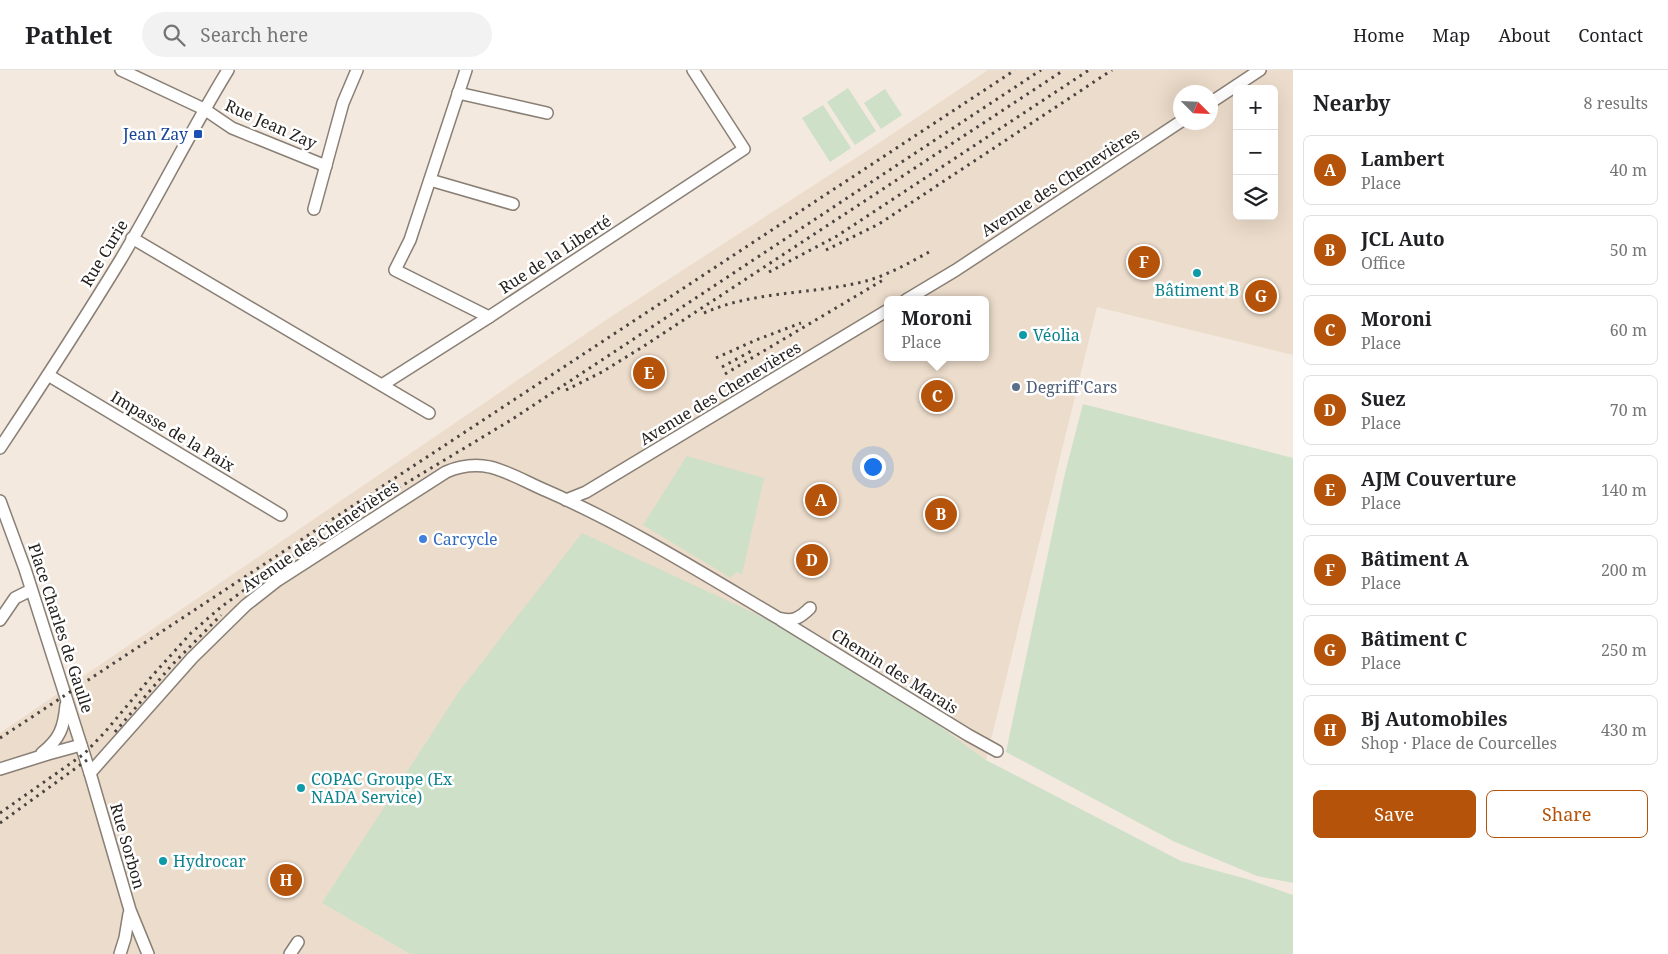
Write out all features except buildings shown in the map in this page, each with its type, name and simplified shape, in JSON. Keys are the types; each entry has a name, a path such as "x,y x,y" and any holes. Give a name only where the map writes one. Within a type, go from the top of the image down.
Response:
{"street":[{"name":"Rue Jean Zay","path":"121,70 204,109 232,128 326,166"},
{"name":"Rue Curie","path":"0,448 48,376 132,238 228,70"},
{"name":"Rue Jean Zay","path":"314,209 343,104 357,70"},
{"path":"466,70 410,240 396,270 488,317"},
{"name":"Rue de la Liberté","path":"382,385 744,149 693,70"},
{"path":"1218,98 1260,70"},
{"path":"458,93 547,113"},
{"name":"Avenue des Chenevières","path":"913,296 956,270 1173,127"},
{"path":"430,180 513,204"},
{"path":"132,238 429,413"},
{"name":"Avenue des Chenevières","path":"566,500 586,492 884,312"},
{"name":"Impasse de la Paix","path":"48,376 281,515"},
{"name":"Avenue des Chenevières","path":"90,772 192,658 256,596 446,472 463,466 490,467 566,500 628,531 778,618"},
{"path":"0,492 0,502"},
{"name":"Place Charles de Gaulle","path":"0,502 4,520 18,547 81,745"},
{"path":"0,620 15,598 31,590"},
{"path":"778,618 788,621 795,620 810,608"},
{"name":"Chemin des Marais","path":"778,618 997,751"},
{"path":"36,757 52,746 64,726 67,701"},
{"path":"0,769 81,745"},
{"name":"Rue Sorbon","path":"81,745 130,910 148,954"},
{"path":"120,954 126,938 130,910"},
{"path":"290,954 298,942"}],"shaded area":[{"path":"988,70 1293,70 1293,355 1097,307 986,760 840,653 322,903 410,954 0,954 0,733 612,316"}],"green space":[{"path":"848,88 876,131 855,145 827,102"},
{"path":"885,89 902,115 881,129 864,103"},
{"path":"823,105 851,148 830,162 802,118"},
{"path":"1083,404 1293,458 1293,883 1257,876 1175,842 1006,752 1065,473"},
{"path":"687,456 764,478 742,574 736,572 731,578 643,525"},
{"path":"582,533 840,653 986,760 1181,861 1247,879 1293,895 1293,954 410,954 322,903 458,693"}],"railway":[{"path":"0,738 1015,70"},
{"path":"0,813 84,754 191,633 221,607 273,569 408,482 511,420 1041,70"},
{"path":"566,390 602,372 644,346 1064,70"},
{"path":"769,272 837,236 1089,70"},
{"path":"826,250 879,224 1112,70"},
{"path":"704,313 744,300 764,296 825,289 866,281 890,272 929,252"},
{"path":"725,374 883,280"},
{"path":"716,358 801,323"},
{"path":"722,367 755,349"},
{"path":"115,732 171,666 221,615"},
{"path":"0,823 87,760"}],"place":[{"name":"Jean Zay","path":"198,134"},
{"name":"Bâtiment A","path":"1144,262"},
{"name":"Bâtiment B","path":"1197,273"},
{"name":"Bâtiment C","path":"1261,296"},
{"name":"Véolia","path":"1023,335"},
{"name":"AJM Couverture","path":"649,373"},
{"name":"Degriff'Cars","path":"1016,387"},
{"name":"Moroni","path":"937,396"},
{"name":"Lambert","path":"821,500"},
{"name":"JCL Auto","path":"941,514"},
{"name":"Carcycle","path":"423,539"},
{"name":"Suez","path":"812,560"},
{"name":"COPAC Groupe (Ex NADA Service)","path":"301,788"},
{"name":"Hydrocar","path":"163,861"},
{"name":"Bj Automobiles","path":"286,880"}]}
